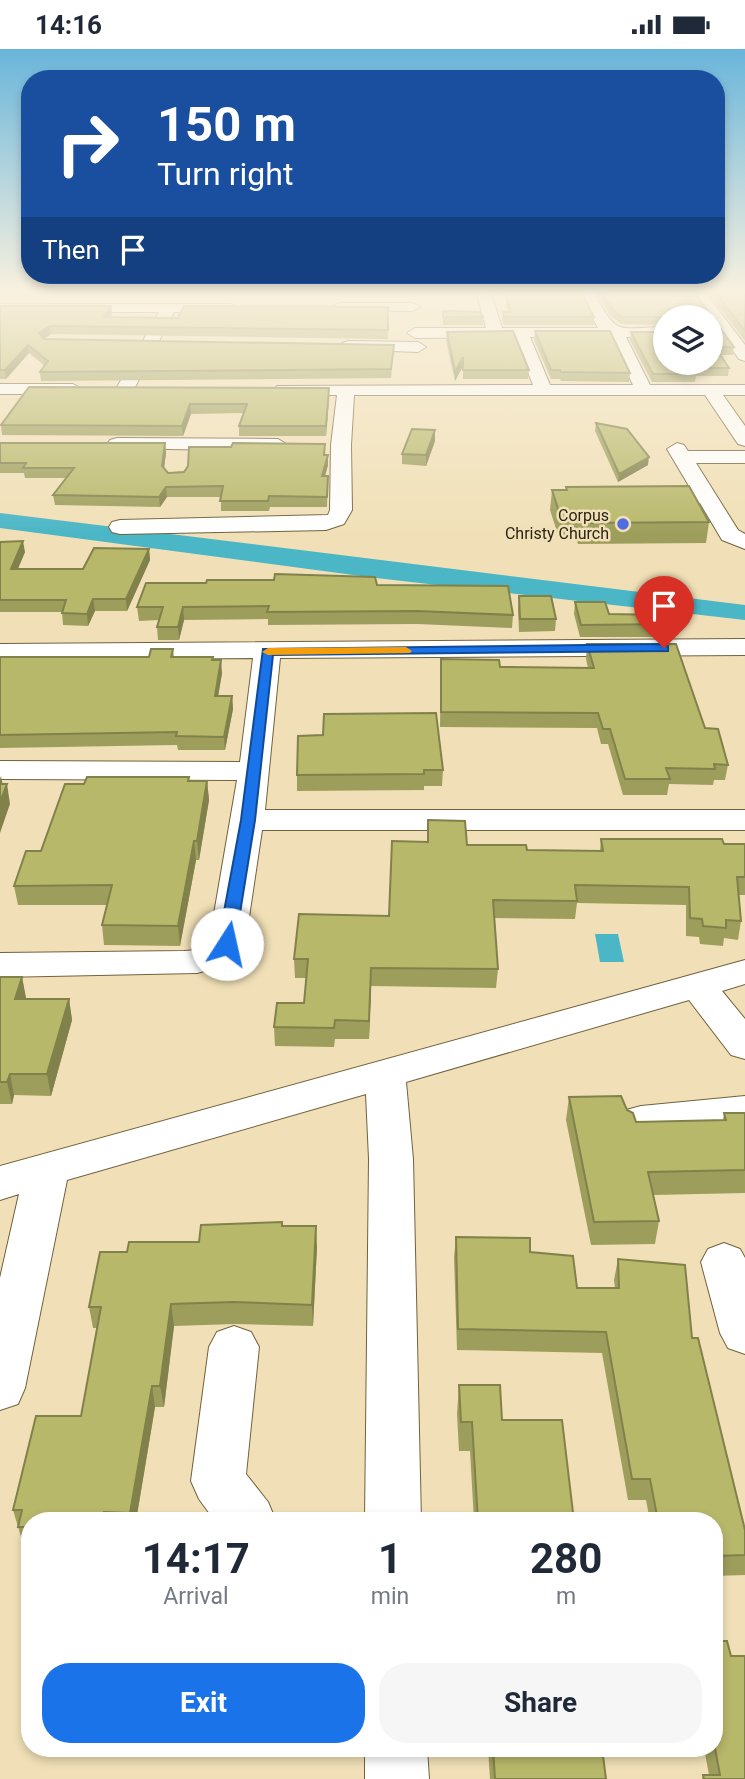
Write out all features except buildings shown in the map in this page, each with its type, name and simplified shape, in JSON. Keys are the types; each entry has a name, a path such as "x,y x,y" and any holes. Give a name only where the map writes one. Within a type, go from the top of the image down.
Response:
{"street":[{"path":"0,389 118,389 133,372"},
{"path":"418,372 419,390"},
{"path":"536,372 544,390"},
{"path":"635,372 644,390"},
{"path":"263,390 745,390"},
{"path":"120,527 326,523 336,519 341,510 335,445 346,390"},
{"path":"710,390 745,440"},
{"path":"96,444 301,445"},
{"path":"177,466 179,445"},
{"path":"745,457 680,453 704,497 730,535 745,542"},
{"path":"626,497 704,497"},
{"path":"0,652 745,647"},
{"path":"0,965 184,963 217,957 227,944 248,820 268,652"},
{"path":"0,770 252,771"},
{"path":"248,820 745,820"},
{"path":"0,1183 745,972"},
{"path":"697,985 745,1046"},
{"path":"385,1073 391,1159 393,1512"},
{"path":"641,1121 745,1111"},
{"path":"0,1388 47,1170"},
{"path":"724,1262 745,1333"},
{"path":"234,1347 218,1481 241,1512"},
{"path":"396,1757 397,1779"}],"water":[{"path":"0,513 745,605 745,620 376,578 0,528"},
{"path":"595,934 618,934 624,962 600,962"}],"slow traffic":[{"path":"268,652 406,651"}],"place":[{"name":"Corpus Christy Church","path":"623,524"}],"route":[{"path":"227,944 248,820 268,652 664,648"}]}
